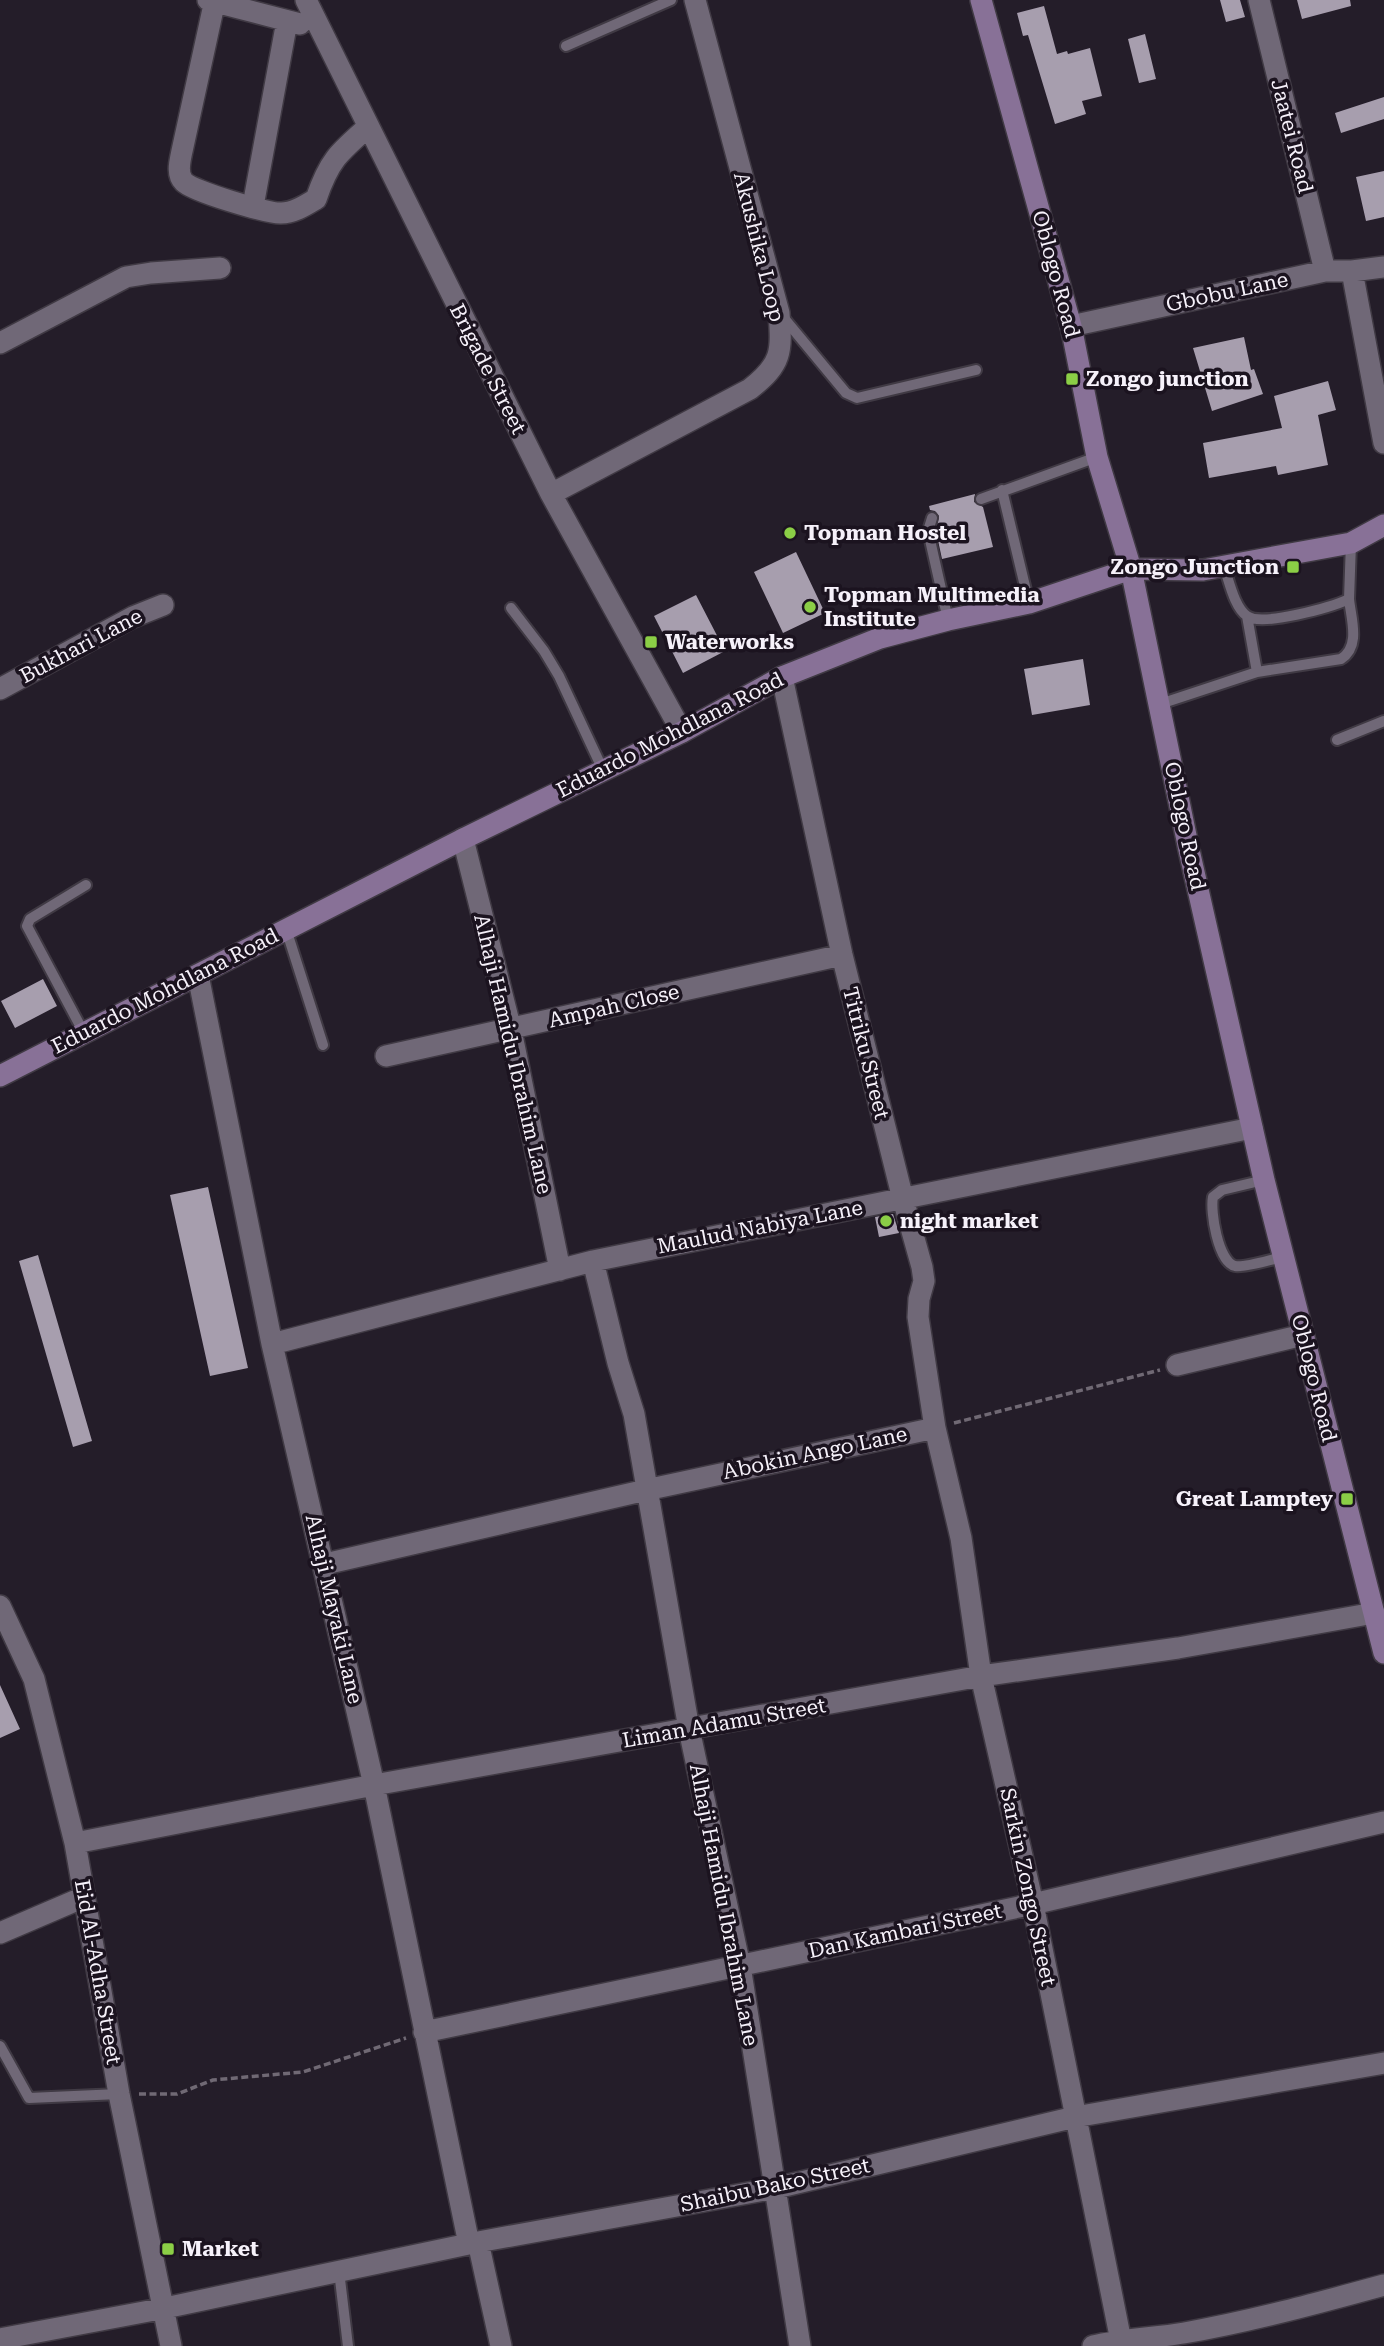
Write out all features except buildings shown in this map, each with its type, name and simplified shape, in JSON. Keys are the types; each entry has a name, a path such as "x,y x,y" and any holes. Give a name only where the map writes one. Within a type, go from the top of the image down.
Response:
{"main road":[{"name":"Oblogo Road","path":"981,0 1071,326 1097,457 1131,569 1189,850 1264,1180 1384,1653"},
{"name":"Eduardo Mohdlana Road","path":"0,1076 463,839 682,732 782,677 880,638 1029,603 1131,569 1203,570 1351,543 1384,525"}],"street":[{"path":"320,29 213,0 179,172 183,182 203,193 281,213 301,208 316,199 326,170 342,149 368,127"},
{"name":"Brigade Street","path":"306,0 551,494 682,732"},
{"name":"Akushika Loop","path":"551,494 750,389 769,375 778,358 781,340 779,313 695,0"},
{"name":"Jaatei Road","path":"1259,0 1325,271"},
{"path":"253,206 287,21"},
{"name":"Gbobu Lane","path":"1071,326 1325,271 1384,267"},
{"path":"0,343 126,277 220,268"},
{"path":"1352,271 1384,443"},
{"name":"Bukhari Lane","path":"0,689 133,617 163,605"},
{"name":"Titriku Street","path":"782,677 842,955 924,1281 918,1317 935,1428"},
{"name":"Alhaji Hamidu Ibrahim Lane","path":"463,839 511,1030 560,1270"},
{"name":"Ampah Close","path":"386,1056 842,955"},
{"name":"Alhaji Mayaki Lane","path":"198,975 272,1344 374,1785 424,2032 501,2346"},
{"name":"Maulud Nabiya Lane","path":"272,1344 593,1261 1252,1128"},
{"name":"Alhaji Hamidu Ibrahim Lane","path":"593,1261 618,1363 634,1414 689,1729 740,1966 800,2346"},
{"path":"1177,1365 1303,1335"},
{"name":"Abokin Ango Lane","path":"325,1564 646,1489 935,1428"},
{"name":"Sarkin Zongo Street","path":"935,1428 961,1538 981,1676 1033,1904 1122,2343"},
{"name":"Eid Al-Adha Street","path":"0,1606 6,1636 34,1679 75,1843 119,2094 171,2346"},
{"name":"Liman Adamu Street","path":"75,1843 374,1785 981,1676 1178,1648 1374,1612"},
{"name":"Dan Kambari Street","path":"424,2032 1033,1904 1384,1822"},
{"path":"0,1933 84,1897"},
{"name":"Shaibu Bako Street","path":"0,2339 165,2308 474,2243 776,2188 1076,2117 1384,2063"},
{"path":"1093,2346 1181,2333 1264,2316 1384,2285"}],"lane":[{"path":"566,47 671,0"},
{"path":"779,313 846,393 857,398 976,370"},
{"path":"981,499 1097,457"},
{"path":"1002,490 1029,603"},
{"path":"932,518 928,531 948,620"},
{"path":"1160,704 1257,672 1341,659 1349,654 1354,645 1349,599 1351,543"},
{"path":"1224,566 1238,604 1247,616 1257,672"},
{"path":"1247,616 1260,620 1323,609 1349,599"},
{"path":"511,608 544,651 559,676 603,770"},
{"path":"1337,740 1384,721"},
{"path":"84,1033 27,926 30,919 86,885"},
{"path":"286,929 323,1045"},
{"path":"1264,1180 1223,1190 1213,1197 1211,1206 1221,1253 1236,1267 1283,1257"},
{"path":"0,2046 29,2098 119,2094"},
{"path":"339,2272 348,2346"}],"path":[{"name":"Abokin Ango Lane","path":"935,1428 1177,1365"},
{"path":"119,2094 177,2094 213,2080 303,2072 424,2032"}],"place":[{"name":"Zongo junction","path":"1072,379"},
{"name":"Topman Hostel","path":"790,533"},
{"name":"Zongo Junction","path":"1293,567"},
{"name":"Topman Multimedia Institute","path":"810,607"},
{"name":"Waterworks","path":"651,642"},
{"name":"night market","path":"886,1221"},
{"name":"Great Lamptey","path":"1347,1499"},
{"name":"Market","path":"168,2249"}]}
